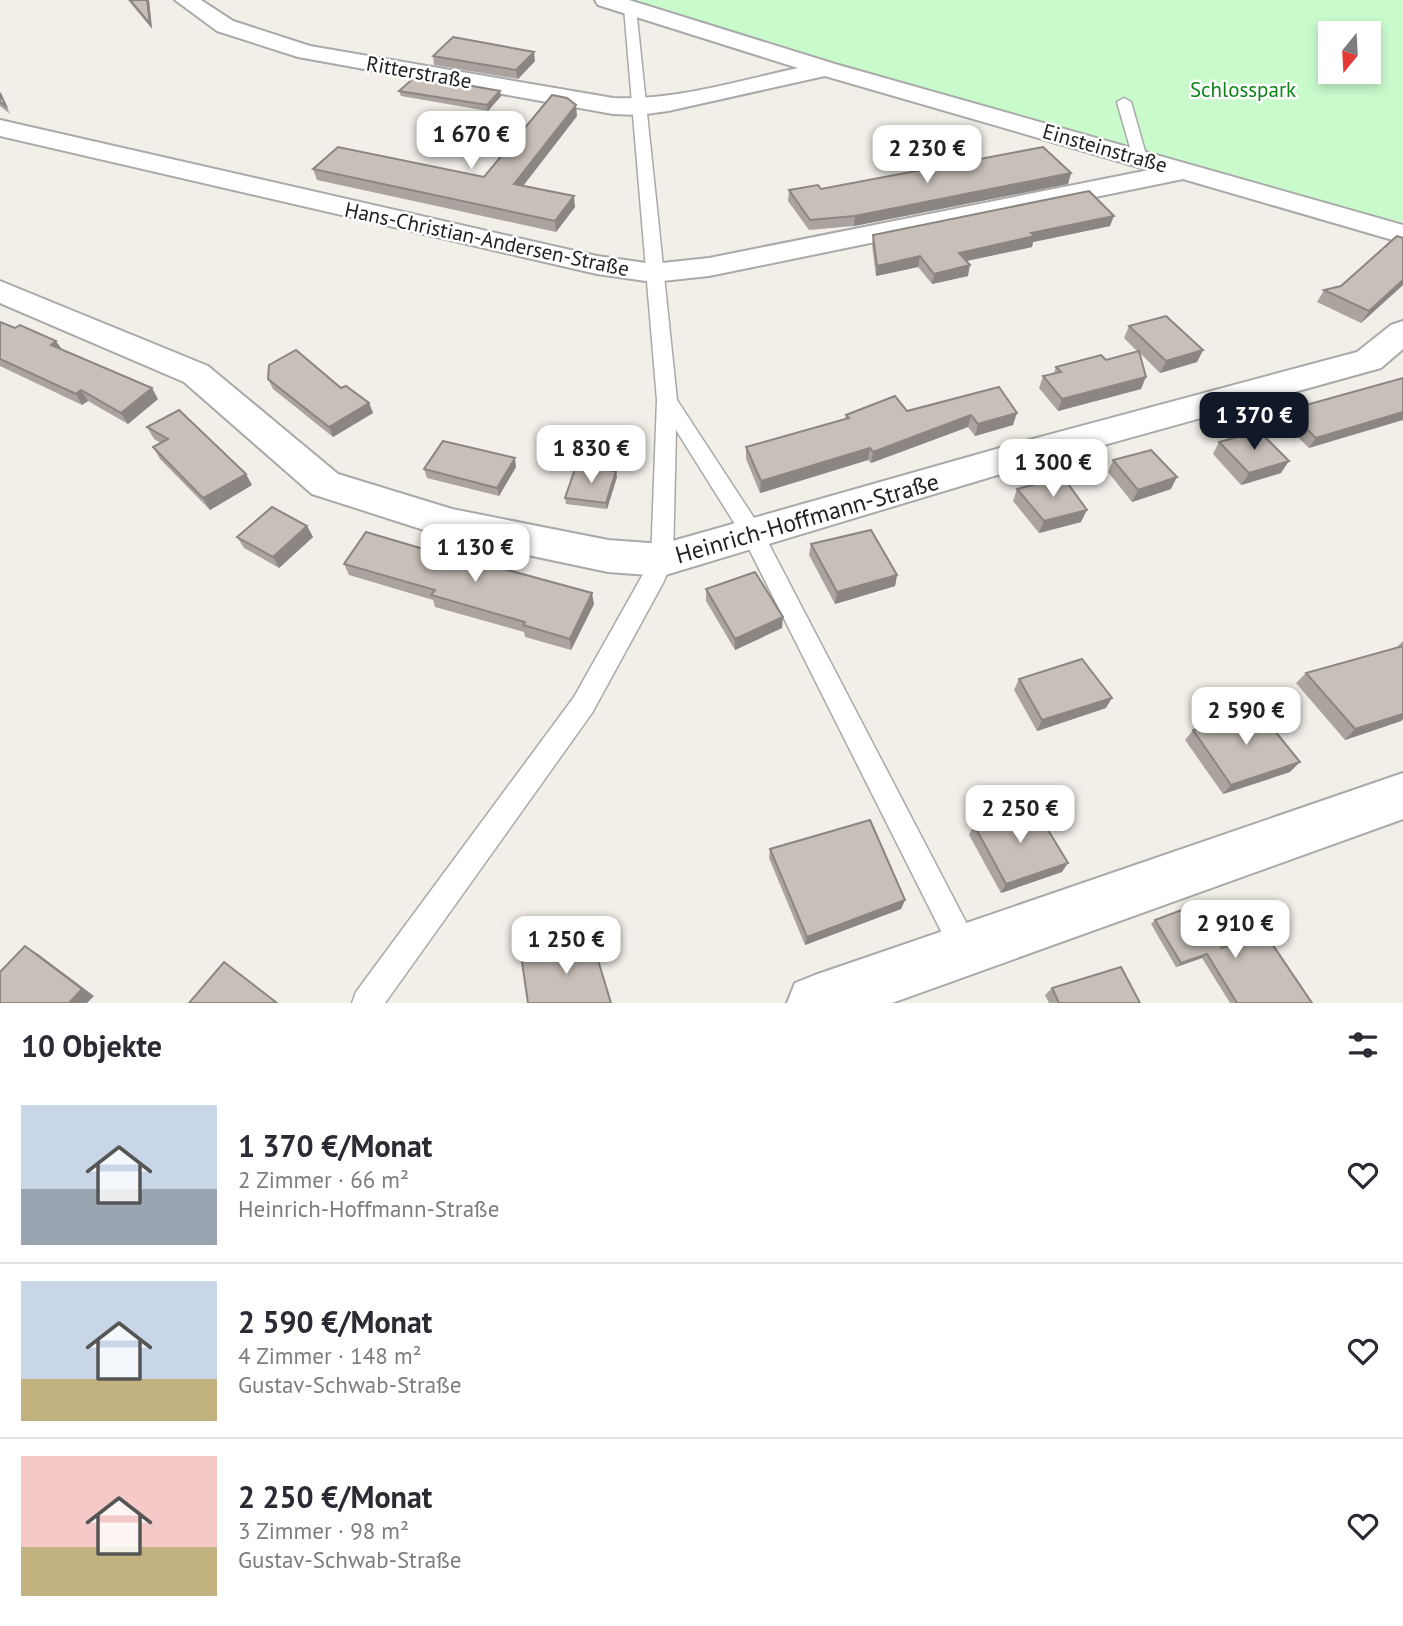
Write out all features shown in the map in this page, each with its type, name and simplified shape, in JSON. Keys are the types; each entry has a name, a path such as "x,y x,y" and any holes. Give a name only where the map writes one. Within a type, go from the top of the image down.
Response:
{"street":[{"name":"Ritterstraße","path":"186,0 225,26 306,52 613,106 639,107 827,69"},
{"name":"Einsteinstraße","path":"606,0 827,69 1403,234"},
{"name":"Hans-Christian-Andersen-Straße","path":"0,128 597,265 653,273 709,267 1184,171"},
{"name":"Heinrich-Hoffmann-Straße","path":"0,290 196,374 325,484 452,524 608,556 662,560 1001,461 1370,360 1403,332"},
{"path":"815,1003 1403,796"}],"lane":[{"path":"367,1003 583,705 662,560 667,400 653,273 631,8"},
{"path":"1124,102 1140,158"},
{"path":"667,400 752,533 965,949"}],"green space":[{"name":"Schlosspark","path":"621,0 1403,0 1403,225 838,66"}],"building":[{"path":"130,0 147,0 150,24"},
{"path":"453,37 534,52 516,70 433,56"},
{"path":"416,76 500,91 487,105 399,91"},
{"path":"552,95 567,98 576,105 514,184 574,196 555,221 313,169 338,147 484,177"},
{"path":"1043,147 1071,173 855,216 810,220 789,190 818,185 821,189"},
{"path":"1089,191 1114,216 1031,233 1035,236 959,253 970,265 934,274 920,256 877,266 873,235"},
{"path":"1397,236 1403,238 1403,280 1369,311 1324,290 1341,286"},
{"path":"1166,316 1203,350 1166,361 1129,326"},
{"path":"0,322 15,328 20,325 56,341 51,345 152,388 121,413 81,390 76,394 0,359"},
{"path":"296,350 341,388 346,386 369,403 329,427 268,379 269,365"},
{"path":"1139,351 1146,377 1062,399 1043,376 1061,372 1056,367 1101,355 1106,360"},
{"path":"1403,378 1403,412 1316,438 1288,410"},
{"path":"999,387 1017,413 978,424 971,415 873,452 870,448 761,481 746,447 849,418 846,415 895,396 907,411"},
{"path":"179,410 246,474 203,498 153,447 168,439 147,427"},
{"path":"1259,431 1289,461 1249,473 1219,442"},
{"path":"443,441 515,458 497,488 424,469"},
{"path":"1151,450 1177,477 1138,490 1113,460"},
{"path":"576,466 616,471 606,503 565,498"},
{"path":"1063,477 1087,510 1044,521 1017,489"},
{"path":"272,507 307,526 273,557 237,537"},
{"path":"871,530 897,575 837,592 811,544"},
{"path":"366,532 454,558 456,556 592,593 570,639 523,625 525,622 431,595 435,590 344,564"},
{"path":"755,572 783,617 735,639 706,589"},
{"path":"1403,646 1403,714 1355,729 1306,673"},
{"path":"1082,659 1112,698 1042,720 1019,679"},
{"path":"1258,710 1300,762 1231,785 1193,730"},
{"path":"1034,807 1068,863 1006,884 974,825"},
{"path":"870,820 905,900 807,937 770,849"},
{"path":"1195,905 1222,948 1264,932 1312,1003 1237,1003 1207,954 1181,963 1155,920"},
{"path":"591,937 611,1003 528,1003 522,962"},
{"path":"25,946 82,989 69,1003 0,1003 0,972"},
{"path":"224,962 277,1003 189,1003"},
{"path":"1121,967 1140,1003 1059,1003 1052,988"}]}
